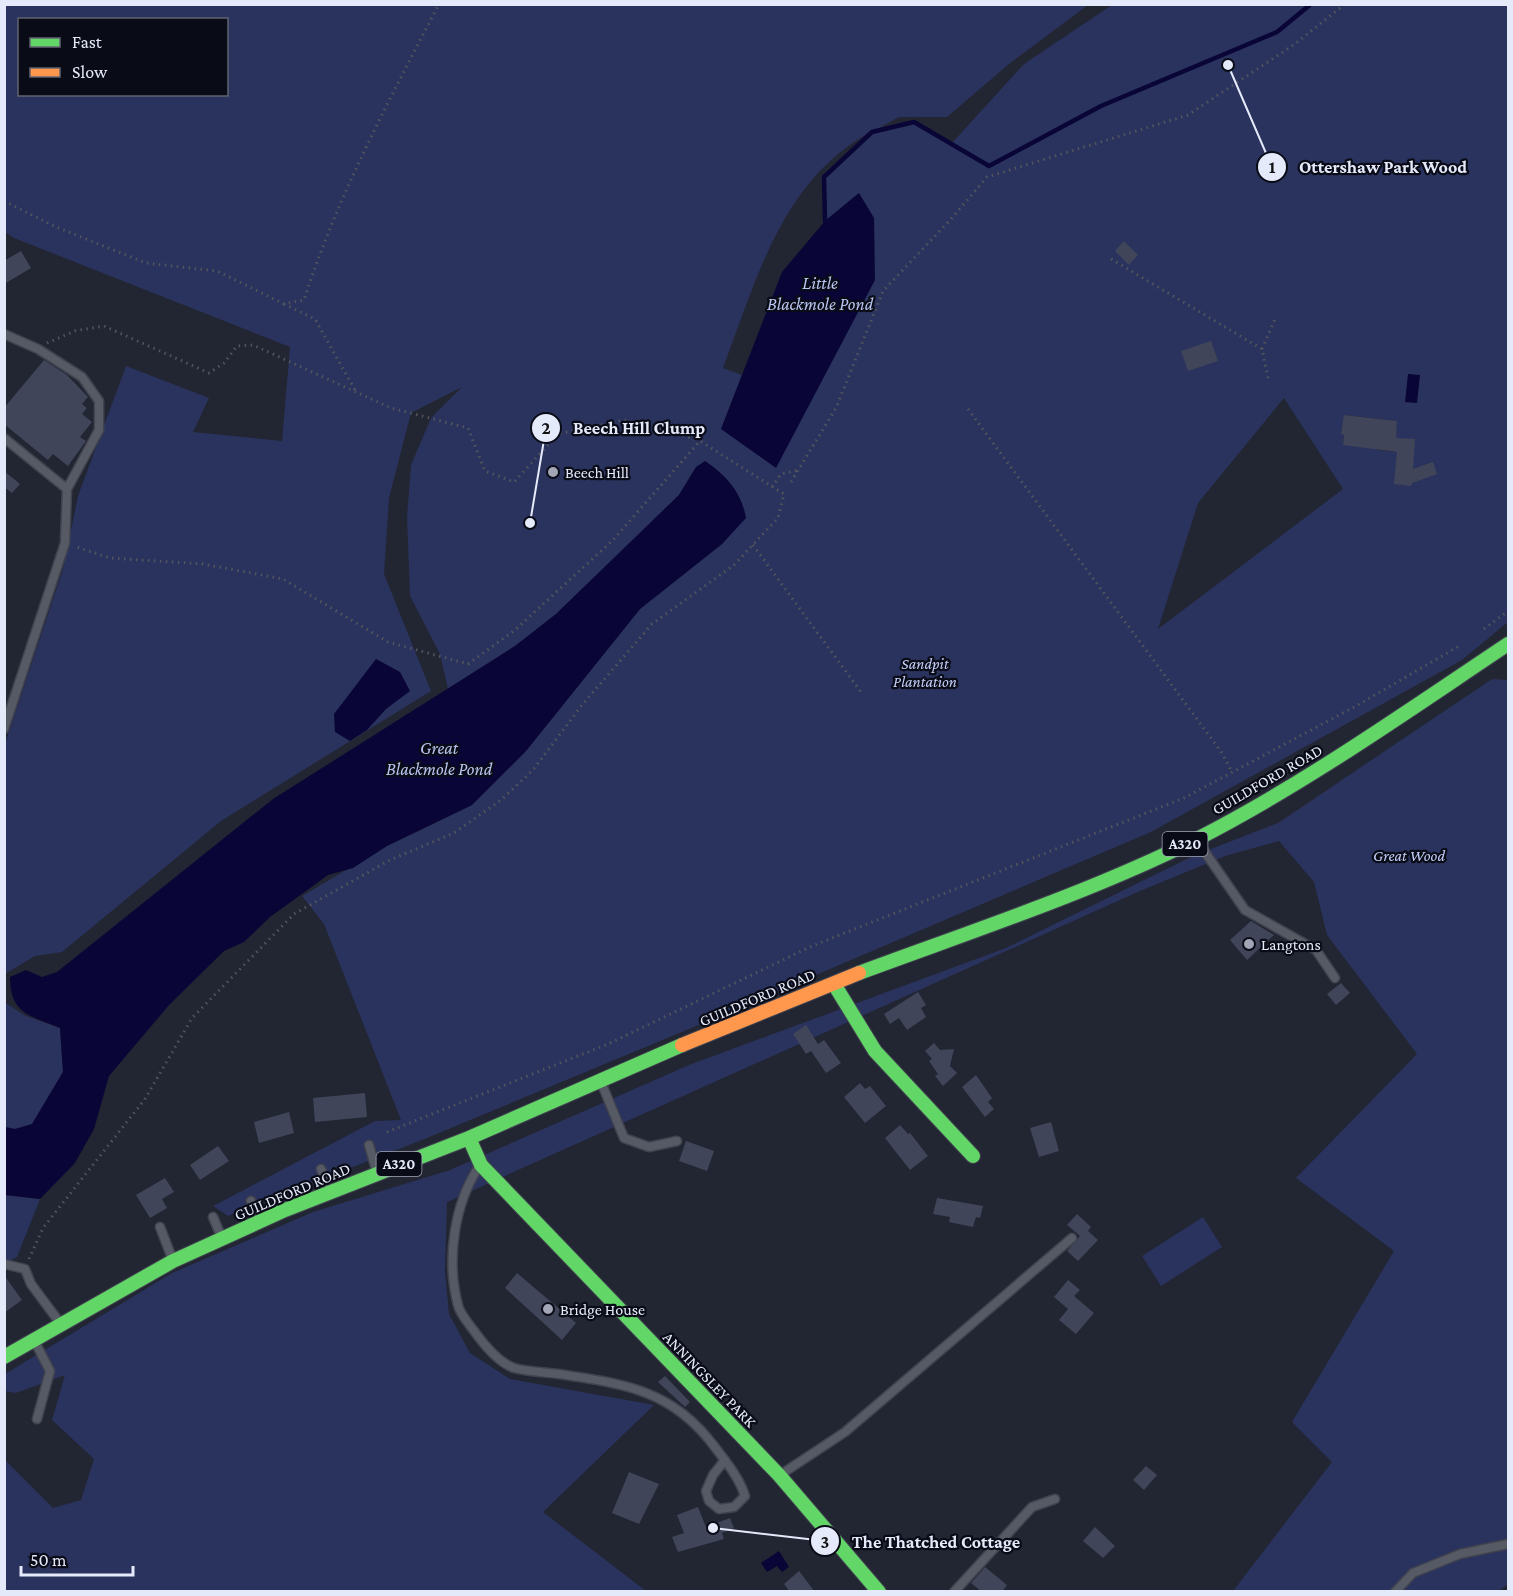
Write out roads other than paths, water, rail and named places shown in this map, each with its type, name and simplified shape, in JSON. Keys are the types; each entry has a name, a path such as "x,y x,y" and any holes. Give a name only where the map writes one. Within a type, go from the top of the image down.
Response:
{"main road":[{"name":"GUILDFORD ROAD","path":"4,1357 173,1261 260,1222 377,1173 469,1138 600,1079 834,984 1112,878 1196,839 1328,764 1509,644"},
{"path":"1496,653 1509,662"},
{"path":"834,984 875,1051 973,1156"},
{"name":"ANNINGSLEY PARK","path":"469,1138 481,1165 779,1475 879,1592"}],"lane":[{"path":"4,334 38,349 82,377 99,402 99,430 67,489 65,543 4,729"},
{"path":"4,438 67,489"},
{"path":"1196,839 1245,910 1316,950 1335,978"},
{"path":"600,1079 624,1138 649,1147 677,1141"},
{"path":"369,1145 377,1173"},
{"path":"481,1165 468,1183 456,1225 453,1268 458,1307 486,1348 513,1367 646,1390 697,1423 725,1460 741,1482 745,1496 734,1507 719,1509 709,1501 706,1491 713,1475 725,1460"},
{"path":"321,1169 330,1192"},
{"path":"251,1201 260,1222"},
{"path":"213,1217 222,1239"},
{"path":"160,1227 173,1261"},
{"path":"779,1475 845,1432 1072,1238"},
{"path":"4,1264 25,1269 31,1284 60,1324"},
{"path":"33,1339 50,1371 37,1419"},
{"path":"954,1592 1032,1507 1055,1499"},
{"path":"1395,1592 1413,1573 1460,1554 1509,1544"}],"water":[{"name":"Little Blackmole Pond","path":"859,193 874,218 875,280 776,468 721,429 782,272 825,221"},
{"path":"1408,374 1420,375 1417,403 1405,402"},
{"name":"Great Blackmole Pond","path":"705,461 732,485 741,501 746,518 722,544 640,609 526,751 472,805 387,846 353,868 328,875 270,917 244,942 224,951 169,1005 109,1076 94,1129 75,1163 40,1199 5,1195 5,1127 15,1129 32,1124 63,1072 60,1028 32,1017 18,1007 11,990 10,977 26,970 42,977 57,972 273,799 515,646 556,614 679,495 696,467"},
{"path":"376,659 400,672 410,691 386,709 367,730 350,741 335,732 334,714"},
{"path":"779,1551 789,1567 782,1572 777,1566 767,1572 761,1563"}],"waterway":[{"path":"825,221 824,177 872,132 914,122 989,166 1101,106 1277,32 1311,4"}],"place":[{"name":"Ottershaw Park Wood","path":"1228,65"},
{"name":"Beech Hill","path":"553,472"},
{"name":"Beech Hill Clump","path":"530,523"},
{"name":"Langtons","path":"1249,944"},
{"name":"Bridge House","path":"548,1309"},
{"name":"The Thatched Cottage","path":"713,1528"}],"park label":[{"name":"Sandpit Plantation","path":"925,672"},
{"name":"Great Wood","path":"1409,855"}]}
